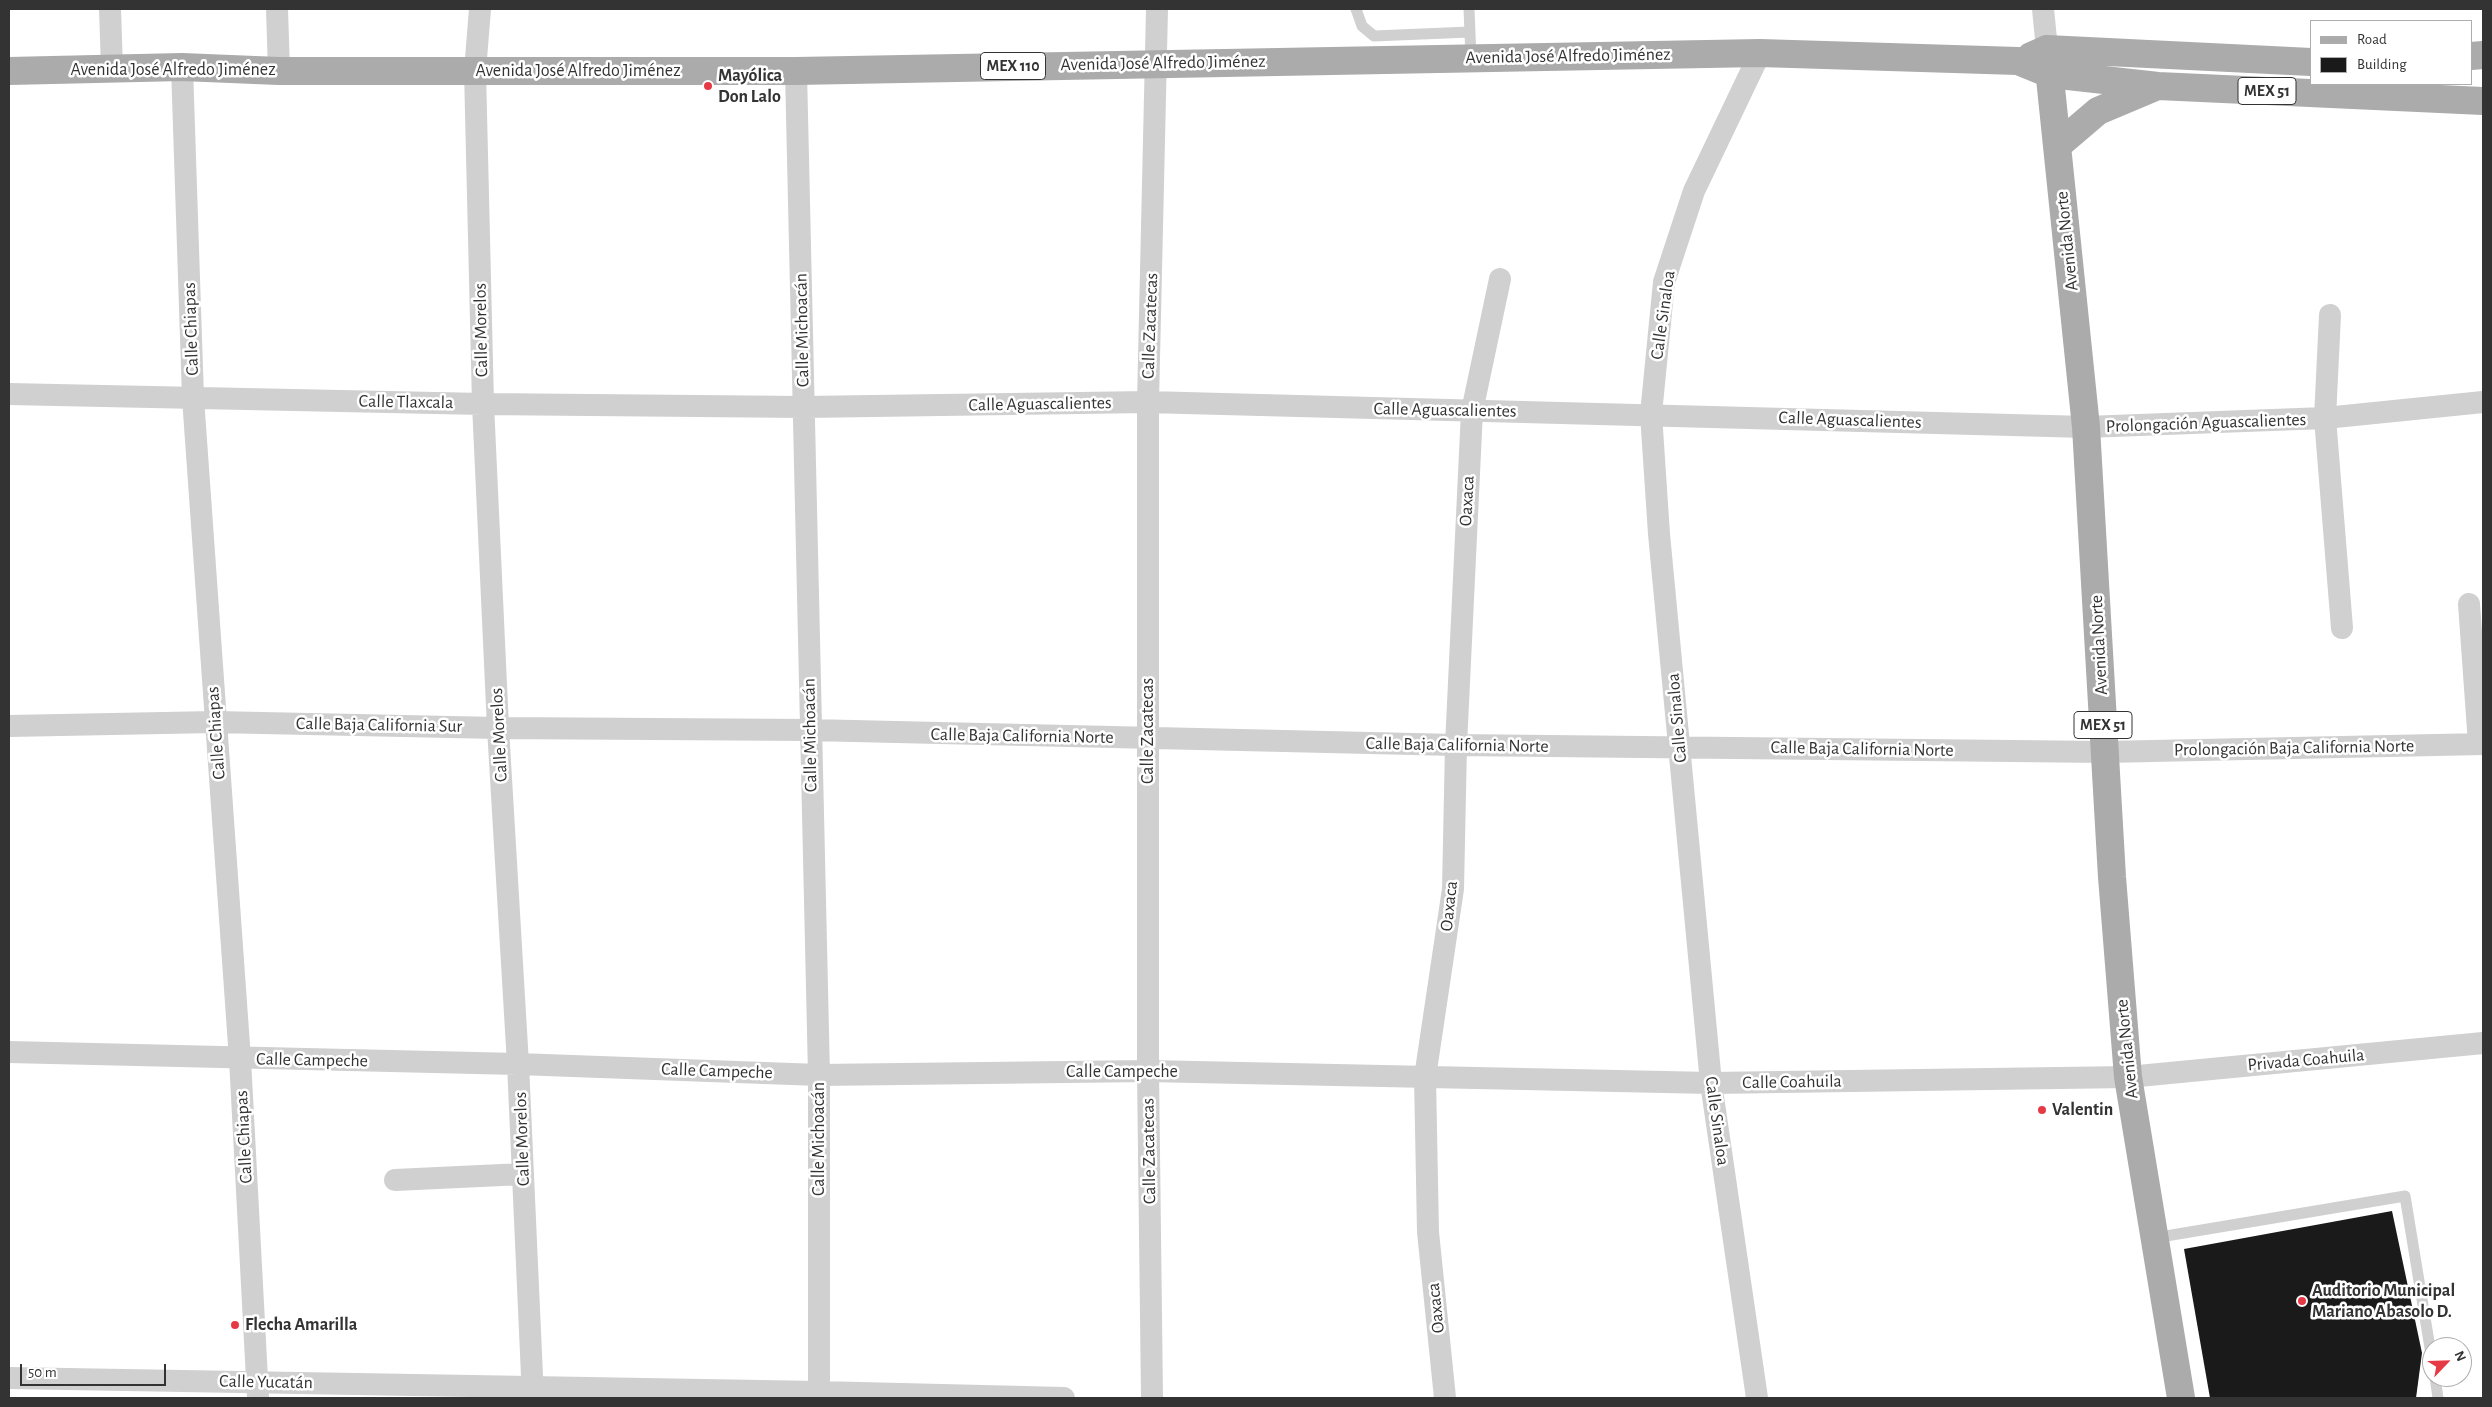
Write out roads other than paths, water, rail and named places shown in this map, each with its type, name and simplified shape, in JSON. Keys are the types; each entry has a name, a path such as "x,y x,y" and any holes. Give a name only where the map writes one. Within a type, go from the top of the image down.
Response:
{"main road":[{"name":"Avenida José Alfredo Jiménez","path":"9,71 182,67 279,71 796,71 1157,63 1470,45 2049,61"},
{"name":"MEX 51","path":"2049,61 2310,62"},
{"name":"MEX 51","path":"2049,61 2158,86 2373,90 2483,101"},
{"name":"Avenida Norte","path":"2049,61 2086,427 2105,752 2128,1077 2181,1398"},
{"path":"2057,146 2098,111 2158,86"}],"street":[{"path":"110,9 112,68"},
{"path":"278,9 279,71"},
{"name":"Calle Morelos","path":"480,9 475,71 483,404 498,728 518,1064 533,1392"},
{"name":"Calle Zacatecas","path":"1152,1398 1148,1072 1148,402 1157,9"},
{"name":"Avenida Norte","path":"2043,9 2049,61"},
{"name":"Calle Sinaloa","path":"1757,1398 1711,1083 1659,534 1651,414 1664,282 1694,191 1760,54"},
{"name":"Calle Chiapas","path":"182,67 193,398 240,1058 257,1390"},
{"name":"Calle Michoacán","path":"796,71 819,1075 820,1395"},
{"name":"Oaxaca","path":"1445,1398 1428,1232 1426,1077 1453,889 1456,745 1472,411 1500,279"},
{"path":"2325,418 2330,315"},
{"name":"Calle Tlaxcala","path":"9,394 483,404 804,407"},
{"name":"Calle Aguascalientes","path":"804,407 1148,402 2086,427"},
{"name":"Prolongación Aguascalientes","path":"2086,427 2325,418 2483,402"},
{"name":"Prolongación Aguascalientes","path":"2325,418 2342,628"},
{"path":"2469,604 2481,744"},
{"name":"Calle Baja California Sur","path":"9,726 215,722 498,728 810,730"},
{"name":"Calle Baja California Norte","path":"810,730 1456,745 2105,752"},
{"name":"Prolongación Baja California Norte","path":"2105,752 2481,744"},
{"name":"Privada Coahuila","path":"2128,1077 2483,1043"},
{"name":"Calle Campeche","path":"9,1052 518,1064 819,1075 1148,1072 1426,1077"},
{"name":"Calle Coahuila","path":"1426,1077 1711,1083 2128,1077"},
{"path":"395,1180 523,1174"},
{"name":"Calle Yucatán","path":"9,1378 257,1390 1064,1398"}],"lane":[{"path":"1356,9 1362,26 1374,36 1470,45 1468,9"},
{"path":"2154,1238 2404,1196 2428,1337"}],"place":[{"name":"Mayólica Don Lalo","path":"708,86"},
{"name":"Valentin","path":"2042,1110"},
{"name":"Auditorio Municipal Mariano Abasolo D.","path":"2302,1301"},
{"name":"Flecha Amarilla","path":"235,1325"}]}
